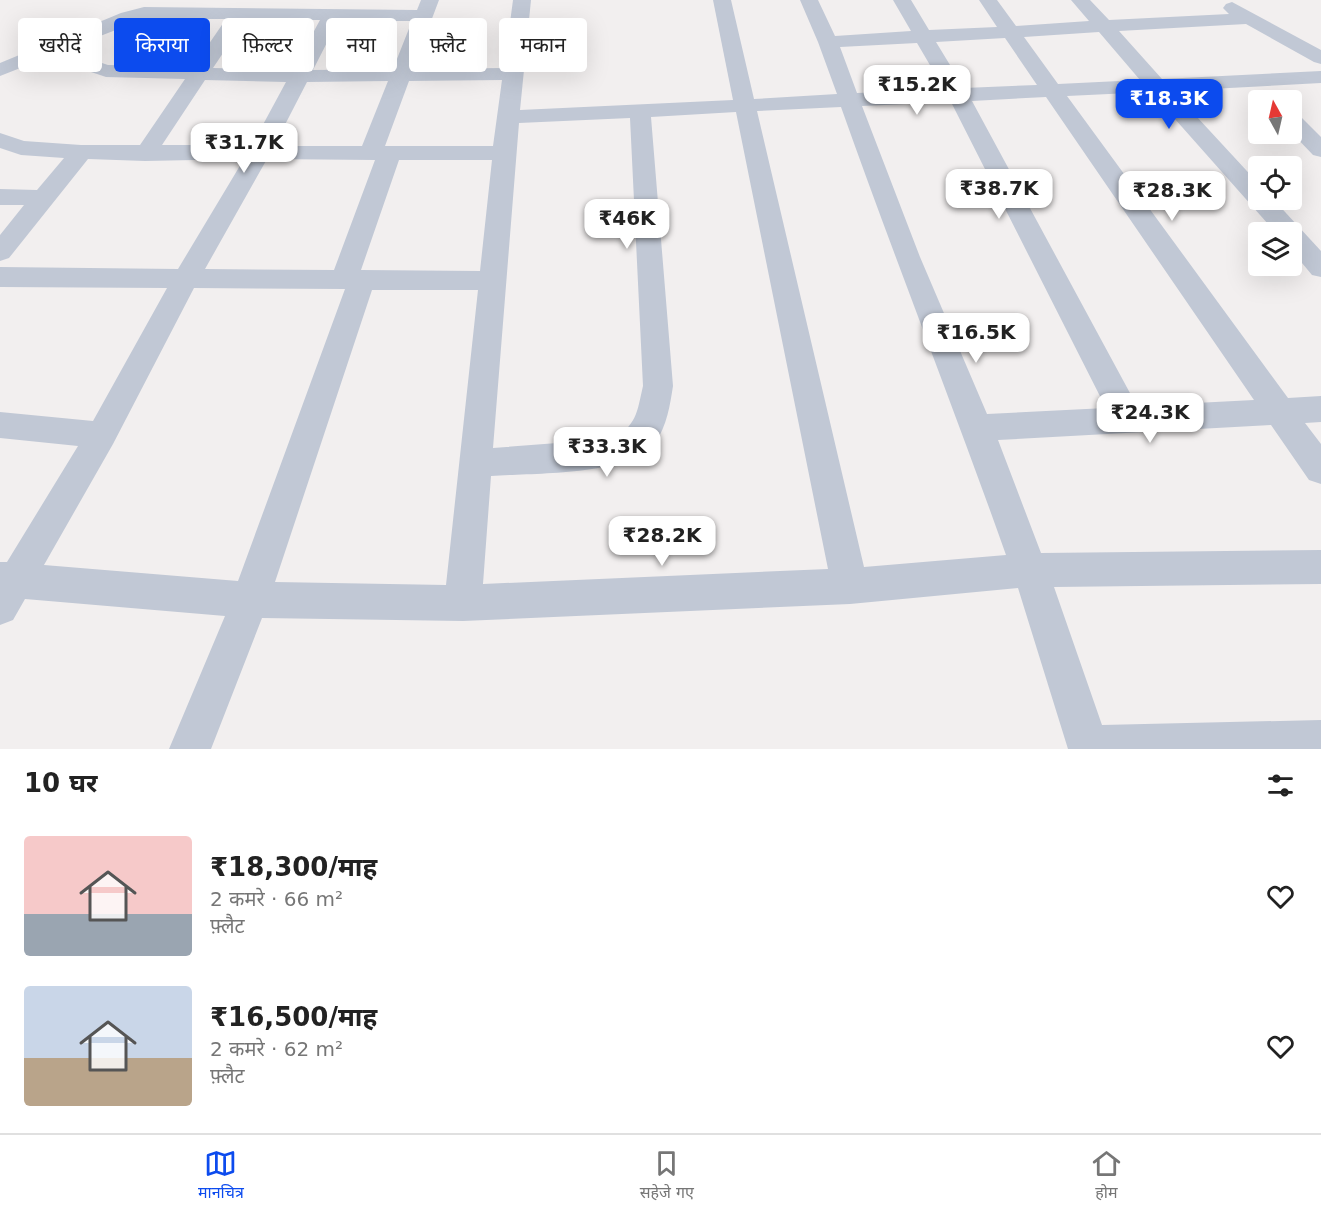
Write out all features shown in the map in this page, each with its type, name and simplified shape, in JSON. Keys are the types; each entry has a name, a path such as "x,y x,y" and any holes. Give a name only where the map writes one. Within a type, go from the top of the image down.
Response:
{"street":[{"path":"463,603 504,153 522,0"},
{"path":"722,0 850,586"},
{"path":"809,0 828,42 907,257 977,428 1029,570 1089,748 1315,744"},
{"path":"902,0 958,95 1129,421"},
{"path":"988,0 1321,470"},
{"path":"1080,0 1279,222"},
{"path":"1218,0 1321,58"},
{"path":"102,28 144,13 332,15 426,8 402,75 380,154 353,280 250,600 190,749"},
{"path":"145,154 239,14"},
{"path":"332,15 259,153 186,278 102,435 5,589 250,600 463,603 850,586 1029,570 1321,567"},
{"path":"828,42 1250,18"},
{"path":"0,70 18,62"},
{"path":"102,70 198,75 514,74"},
{"path":"510,117 1158,87 1321,77"},
{"path":"1252,81 1261,90"},
{"path":"477,463 612,453 633,445 649,428 658,386 640,110"},
{"path":"1302,131 1321,150"},
{"path":"0,140 21,148 145,154 504,153"},
{"path":"0,252 81,152"},
{"path":"0,197 46,198"},
{"path":"1302,247 1321,268"},
{"path":"0,277 494,281"},
{"path":"977,428 1321,409"},
{"path":"0,425 102,435"}]}
